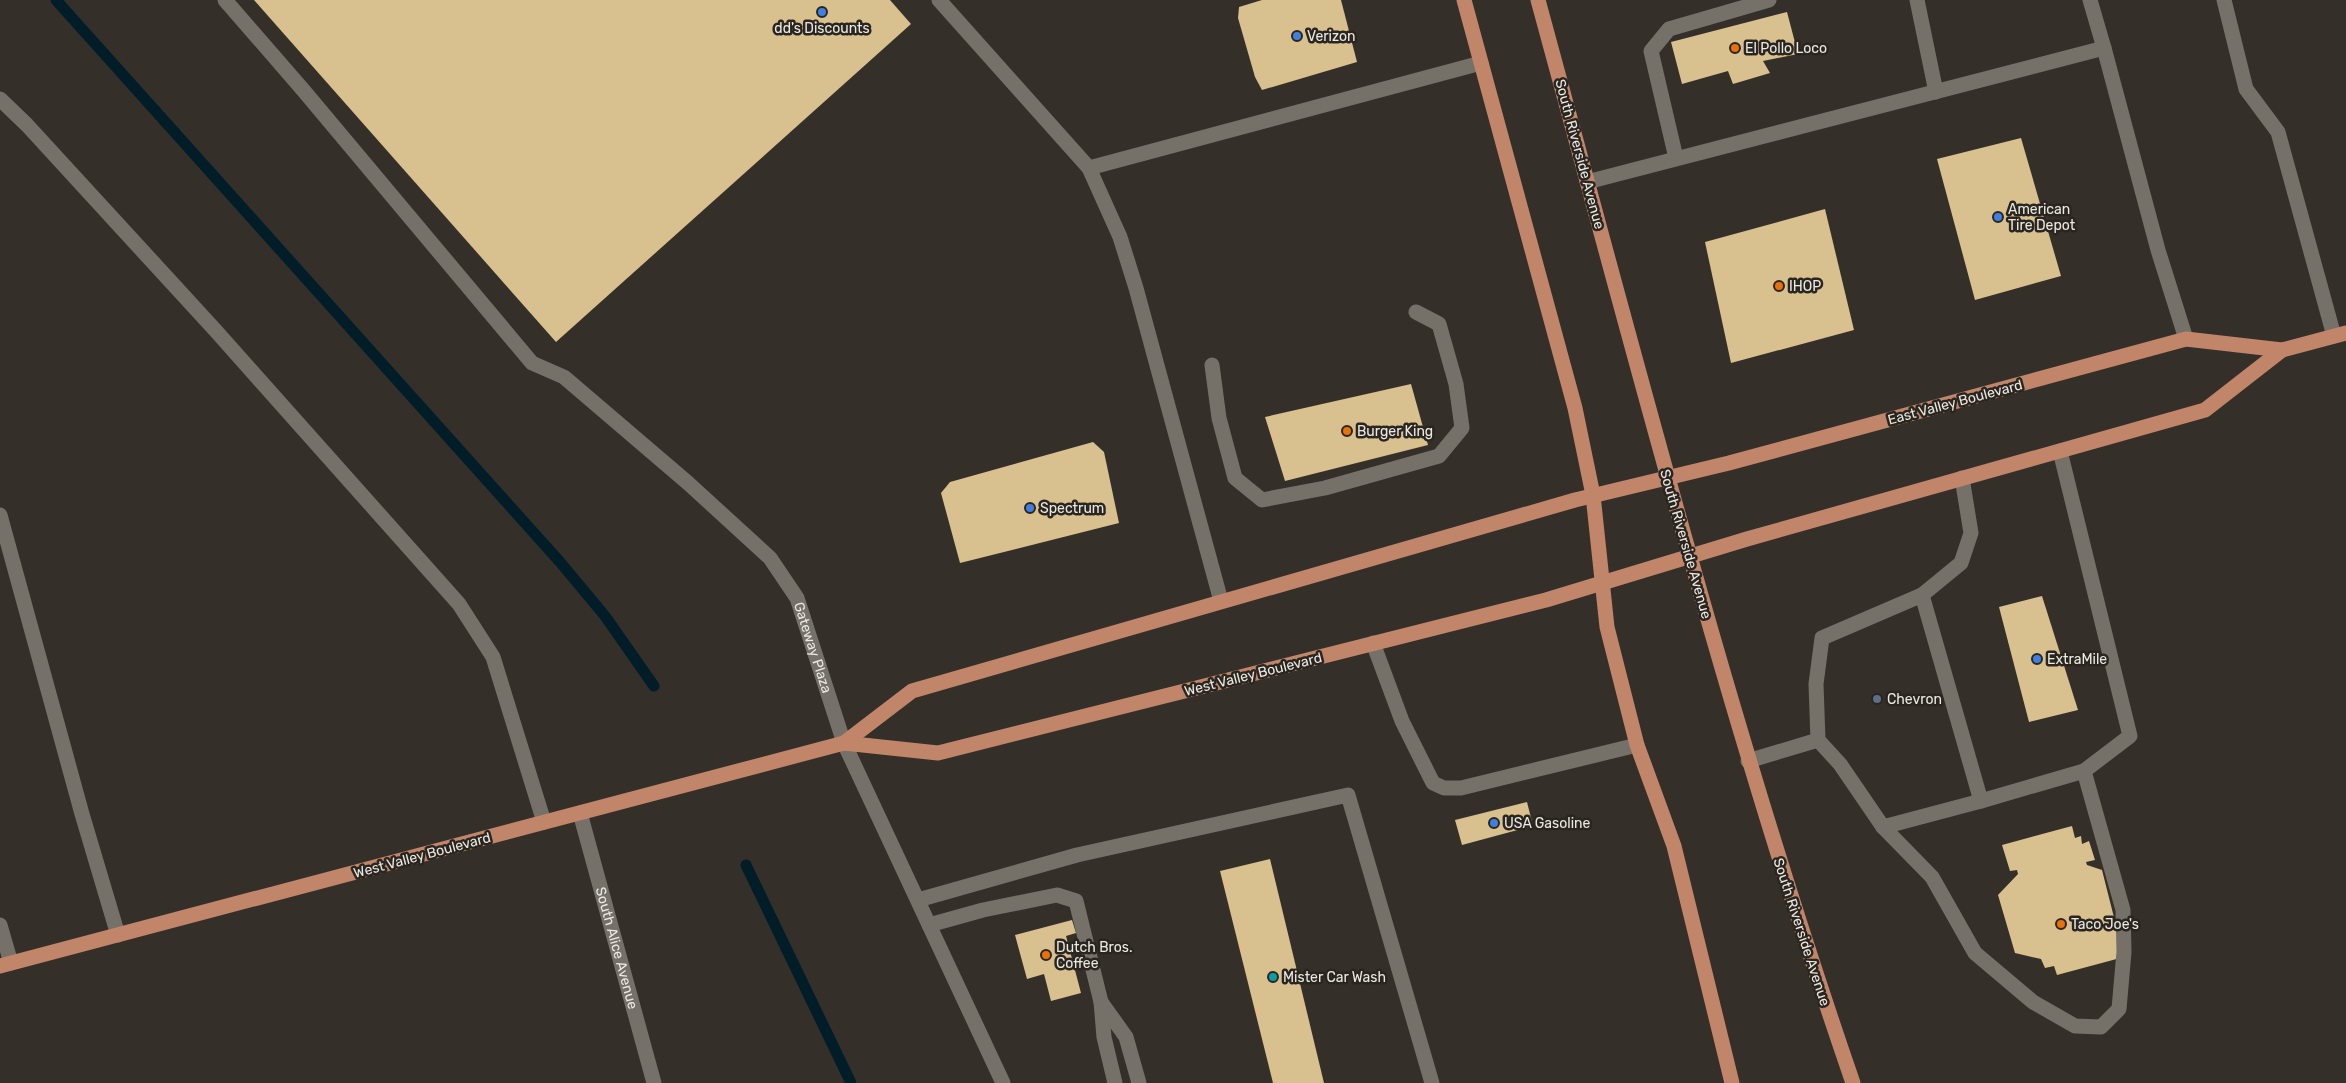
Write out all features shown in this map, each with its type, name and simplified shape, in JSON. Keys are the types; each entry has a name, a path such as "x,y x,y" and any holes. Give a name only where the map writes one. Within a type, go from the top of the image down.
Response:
{"main road":[{"path":"1464,0 1575,408 1594,495 1607,627 1637,745 1674,846 1732,1083"},
{"name":"South Riverside Avenue","path":"1538,0 1667,478 1748,761 1804,943 1853,1083"},
{"name":"East Valley Boulevard","path":"1630,486 1729,463 2186,339 2282,350 2340,335"},
{"name":"East Valley Boulevard","path":"1658,566 2206,410 2282,350"},
{"name":"West Valley Boulevard","path":"844,743 912,691 1221,601 1630,486"},
{"name":"West Valley Boulevard","path":"5,965 844,743 938,752 1528,604 1658,566"}],"street":[{"name":"Gateway Plaza","path":"225,0 304,91 532,363 564,376 688,483 770,558 797,598 844,743 1003,1083"},
{"path":"939,0 1089,168 1120,237 1221,601"},
{"path":"1676,158 1651,51 1668,29 1769,0"},
{"path":"1917,0 1936,92"},
{"path":"2090,0 2158,250 2186,339"},
{"path":"2224,0 2246,89 2278,132 2340,335"},
{"path":"1587,182 2104,48"},
{"path":"1089,168 1481,63"},
{"path":"0,99 27,125 216,331 458,604 493,657 544,822"},
{"path":"1212,365 1219,418 1235,478 1262,500 1325,488 1439,456 1462,428 1456,384 1439,324 1416,312"},
{"path":"1883,828 2084,771 2130,736 2060,451"},
{"path":"1962,478 1971,533 1961,563 1922,595 1822,638 1816,684 1818,740 1840,764 1883,828 1932,877 1975,953 2033,1002 2075,1026 2101,1027 2119,1009 2124,952 2122,910 2084,771"},
{"path":"0,515 82,814 118,935"},
{"path":"1922,595 1981,801"},
{"path":"1373,643 1402,721 1433,784 1444,788 1461,788 1637,745"},
{"path":"1748,761 1818,740"},
{"path":"918,900 1077,855 1348,795 1432,1083"},
{"name":"South Alice Avenue","path":"580,813 654,1083"},
{"path":"929,925 983,910 1057,894 1076,901 1101,1002 1104,1038 1115,1083"},
{"path":"0,925 5,965"},
{"path":"1101,1002 1126,1037 1139,1083"}],"building":[{"path":"254,0 890,0 911,24 556,342"},
{"name":"Verizon","path":"1262,0 1341,0 1357,62 1262,90 1255,77 1238,18 1239,7"},
{"name":"El Pollo Loco","path":"1787,12 1798,54 1763,61 1770,73 1733,84 1728,71 1682,84 1671,42"},
{"name":"American Tire Depot","path":"2021,138 2061,276 1975,300 1937,159"},
{"name":"IHOP","path":"1825,209 1854,330 1731,363 1705,242"},
{"name":"Burger King","path":"1411,384 1428,445 1285,481 1265,417"},
{"name":"Spectrum","path":"1093,442 1104,452 1119,523 960,563 941,493 950,482"},
{"name":"ExtraMile","path":"2042,596 2078,710 2029,722 1999,607"},
{"name":"USA Gasoline","path":"1527,802 1533,826 1462,845 1455,820"},
{"name":"Taco Joe's","path":"2072,826 2075,838 2081,836 2082,844 2089,841 2095,860 2086,862 2087,865 2102,870 2124,957 2057,975 2054,966 2045,968 2041,959 2015,953 1998,895 2018,874 2017,870 2010,871 2002,845"},
{"name":"Mister Car Wash","path":"1270,859 1324,1083 1273,1083 1220,871"},
{"name":"Dutch Bros. Coffee","path":"1072,920 1076,933 1066,936 1081,993 1051,1001 1044,974 1027,979 1015,935"}],"waterway":[{"path":"56,0 560,562 605,616 654,686"},
{"path":"746,865 851,1083"}],"place":[{"name":"dd's Discounts","path":"822,12"},
{"name":"Verizon","path":"1297,36"},
{"name":"El Pollo Loco","path":"1735,48"},
{"name":"American Tire Depot","path":"1998,217"},
{"name":"IHOP","path":"1779,286"},
{"name":"Burger King","path":"1347,431"},
{"name":"Spectrum","path":"1030,508"},
{"name":"ExtraMile","path":"2037,659"},
{"name":"Chevron","path":"1877,699"},
{"name":"USA Gasoline","path":"1494,823"},
{"name":"Taco Joe's","path":"2061,924"},
{"name":"Dutch Bros. Coffee","path":"1046,955"},
{"name":"Mister Car Wash","path":"1273,977"}]}
